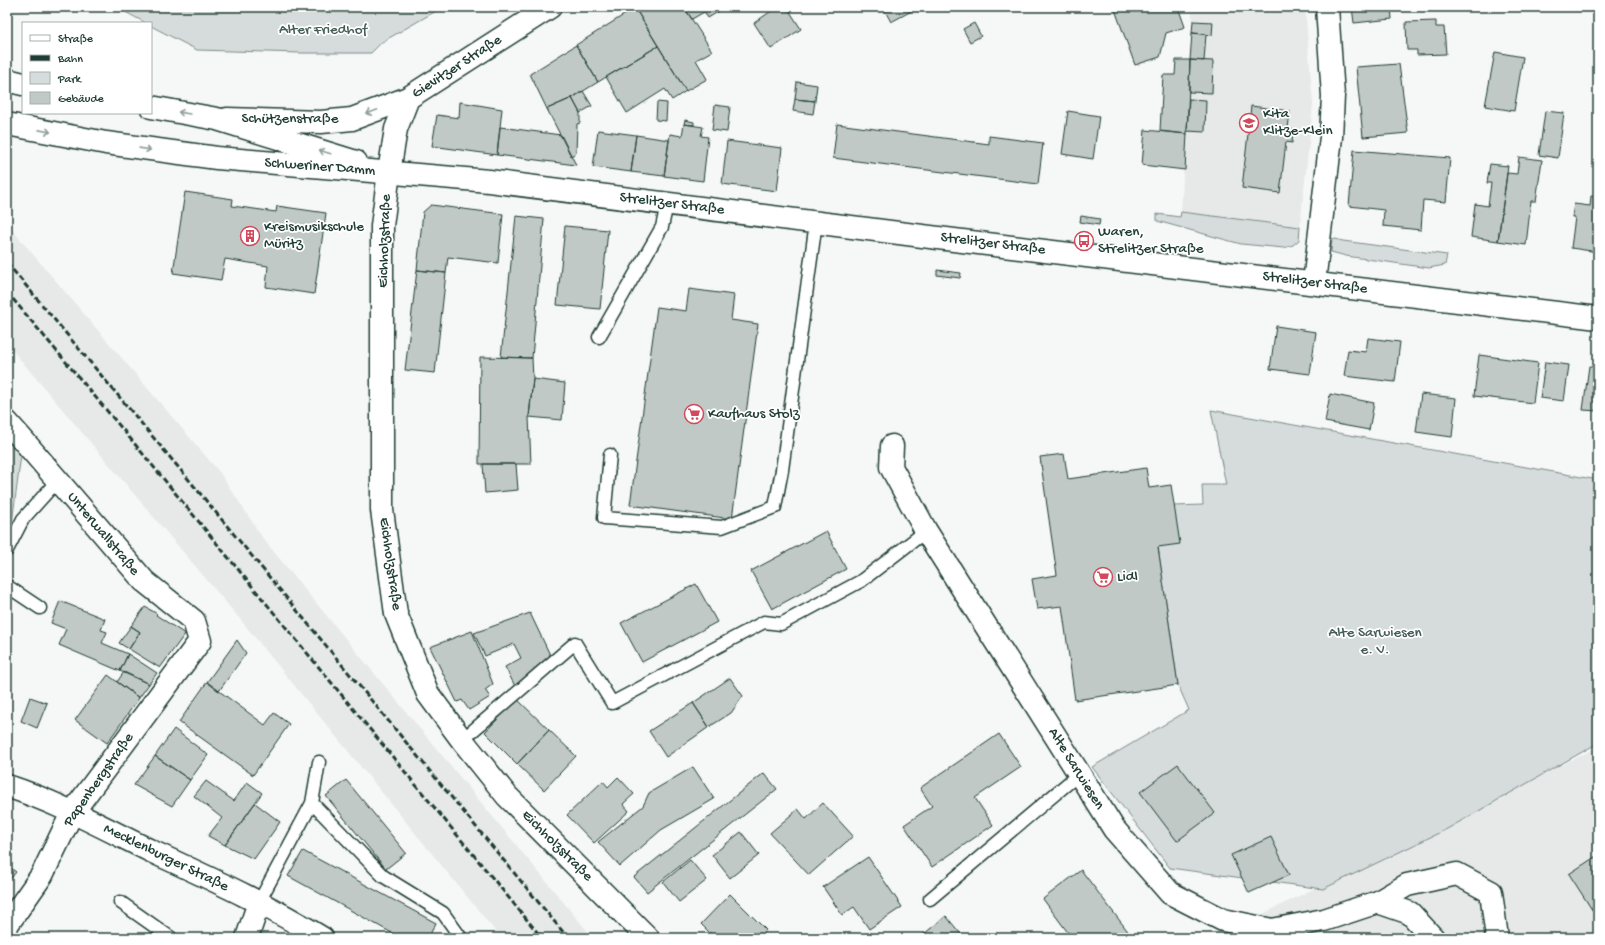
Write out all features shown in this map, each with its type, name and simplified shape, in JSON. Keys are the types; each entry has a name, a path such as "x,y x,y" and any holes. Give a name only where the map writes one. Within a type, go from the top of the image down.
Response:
{"street":[{"name":"Gievitzer Straße","path":"389,172 396,129 408,98 550,7"},
{"path":"1314,282 1332,137 1333,96 1327,7"},
{"path":"7,80 22,84"},
{"name":"Schützenstraße","path":"217,119 321,122 352,119 408,98"},
{"name":"Schweriner Damm","path":"152,107 217,119 389,172"},
{"name":"Schweriner Damm","path":"7,124 106,143 169,152 332,169 389,172"},
{"name":"Strelitzer Straße","path":"389,172 489,181 1598,318"},
{"name":"Eichholzstraße","path":"389,172 382,226 382,510 396,614 428,694 462,740 507,796 648,938"},
{"name":"Unterwallstraße","path":"7,422 144,582 194,621 200,641"},
{"name":"Alte Sarwiesen","path":"892,446 891,467 926,532 1114,829 1170,893 1223,920 1272,930 1324,920 1378,902 1407,886 1457,874 1491,892 1497,938"},
{"name":"Papenbergstraße","path":"7,925 42,875 72,812 200,641"},
{"name":"Mecklenburger Straße","path":"7,786 72,812 259,902 322,938"},
{"path":"247,938 259,902"},
{"path":"1378,902 1410,913 1433,938"}],"lane":[{"path":"600,337 662,227 666,204"},
{"path":"610,455 604,518 722,528 774,507 782,470 816,222"},
{"path":"7,550 23,519 58,480"},
{"path":"462,740 575,643 612,703 764,622 781,624 861,581 926,532"},
{"path":"7,586 40,608"},
{"path":"259,902 312,803 319,762"},
{"path":"930,898 1079,774"},
{"path":"312,803 383,876 443,914 461,938"},
{"path":"120,902 171,938"}],"shaded area":[{"name":"Kita Klitze-Klein","path":"1191,7 1305,7 1313,104 1300,227 1181,212 1193,21"},
{"path":"7,224 220,473 264,540 593,938 501,938 240,619 7,344"},
{"path":"1598,747 1598,938 1215,938"}],"green space":[{"name":"Alter Friedhof","path":"116,7 443,7 382,42 371,53 301,53 197,50 152,27 152,22 144,22"},
{"path":"1181,212 1300,227 1299,240 1293,245 1284,248 1241,244 1157,221 1157,214 1180,217"},
{"path":"1332,238 1343,241 1447,255 1445,265 1429,268 1346,256 1331,252"},
{"name":"Alte Sarwiesen e. V.","path":"1211,410 1598,480 1598,743 1447,829 1323,889 1170,868 1092,767 1189,710 1178,685 1158,547 1174,506 1203,505 1202,485 1226,485"},
{"path":"7,422 23,440 7,561"}],"building":[{"path":"684,7 712,51 696,60 707,79 686,91 635,8"},
{"path":"684,7 702,7 704,12 692,19"},
{"path":"702,7 726,7 708,18"},
{"path":"777,7 787,7 801,29 771,49 754,23"},
{"path":"883,7 919,7 891,22"},
{"path":"1114,7 1178,7 1185,27 1166,33 1160,57 1135,65"},
{"path":"1352,7 1391,7 1392,19 1354,23"},
{"path":"635,8 658,46 598,82 576,45"},
{"path":"1193,21 1213,22 1212,35 1192,33"},
{"path":"1436,21 1436,27 1444,27 1446,54 1417,55 1417,50 1407,50 1406,22"},
{"path":"974,23 981,36 970,42 963,29"},
{"path":"1192,33 1206,34 1204,61 1190,60"},
{"path":"576,45 598,82 572,98 547,109 530,74"},
{"path":"658,46 686,91 672,100 665,89 627,113 606,77"},
{"path":"1495,52 1523,57 1514,111 1485,106"},
{"path":"1176,60 1190,60 1187,134 1160,131 1163,75 1175,75"},
{"path":"1190,60 1213,61 1212,93 1189,92"},
{"path":"1399,64 1408,133 1363,137 1356,67"},
{"path":"797,82 817,85 815,101 795,99"},
{"path":"583,91 592,106 580,113 572,98"},
{"path":"572,98 580,113 580,123 577,124 576,153 571,156 547,109"},
{"path":"795,99 815,101 813,114 793,111"},
{"path":"1189,99 1206,100 1205,132 1187,131"},
{"path":"460,102 502,109 497,155 432,146 437,115 459,118"},
{"path":"657,102 667,103 666,121 656,120"},
{"path":"715,105 730,107 727,132 712,130"},
{"path":"1251,106 1290,111 1288,129 1293,130 1292,143 1286,142 1280,193 1242,188"},
{"path":"1068,111 1099,116 1093,159 1062,154"},
{"path":"1545,111 1564,113 1558,158 1539,155"},
{"path":"685,120 694,122 694,125 684,124"},
{"path":"684,124 703,127 701,136 708,137 703,181 664,176 670,134 682,136"},
{"path":"837,124 989,144 989,136 1043,143 1038,184 833,158"},
{"path":"500,127 561,135 576,165 497,155"},
{"path":"598,130 636,135 631,172 593,167"},
{"path":"1145,130 1187,134 1185,170 1142,165"},
{"path":"636,135 669,140 664,176 631,172"},
{"path":"727,141 782,148 777,191 722,184"},
{"path":"1354,150 1450,158 1446,202 1423,200 1421,230 1383,226 1384,210 1349,206"},
{"path":"1519,157 1542,160 1536,201 1531,201 1526,245 1498,241 1507,173 1517,174"},
{"path":"1490,164 1508,166 1498,241 1471,237 1475,204 1488,206 1491,183 1487,183"},
{"name":"Kreismusikschule Müritz","path":"185,192 233,199 232,206 276,212 277,206 326,213 314,294 266,287 268,266 225,259 221,280 173,273"},
{"path":"1591,196 1598,197 1598,252 1571,248 1575,217 1572,217 1574,204 1590,206"},
{"path":"431,205 503,214 498,263 448,257 446,273 417,270 423,212"},
{"path":"516,216 544,219 532,358 501,357"},
{"path":"1081,216 1100,219 1099,225 1080,222"},
{"path":"565,226 608,230 600,309 557,305"},
{"path":"417,270 446,273 435,373 405,370"},
{"path":"937,270 961,273 960,278 937,275"},
{"name":"Kaufhaus Stolz","path":"689,289 734,295 731,320 758,324 732,519 630,505 657,307 686,311"},
{"path":"1276,326 1316,332 1310,374 1270,369"},
{"path":"1368,338 1400,342 1395,382 1344,376 1348,350 1366,352"},
{"path":"1479,355 1538,363 1533,403 1474,396"},
{"path":"480,357 532,358 533,379 529,417 531,464 479,464"},
{"path":"1545,362 1569,365 1564,401 1540,398"},
{"path":"1589,366 1598,367 1598,411 1583,410"},
{"path":"533,379 565,383 562,420 529,417"},
{"path":"1330,394 1374,403 1369,430 1325,422"},
{"path":"1421,394 1456,398 1452,437 1416,432"},
{"name":"Lidl","path":"1064,454 1068,479 1146,468 1149,488 1171,485 1180,544 1158,547 1178,685 1075,700 1062,606 1037,609 1032,579 1057,575 1040,457"},
{"path":"483,464 516,464 518,490 485,493"},
{"path":"826,531 846,569 772,609 751,571"},
{"path":"696,584 717,622 642,662 621,623"},
{"path":"60,601 105,619 101,630 107,632 102,643 128,654 120,671 59,645 66,629 51,623"},
{"path":"145,607 185,634 160,668 129,649 140,632 131,626"},
{"path":"530,613 551,657 515,686 505,667 521,658 514,644 485,656 474,633"},
{"path":"131,626 140,632 129,649 119,643"},
{"path":"472,631 493,684 485,690 490,697 469,710 462,700 457,702 430,647"},
{"path":"237,640 246,653 219,691 207,682"},
{"path":"128,654 157,673 149,684 120,671"},
{"path":"124,672 149,684 139,698 117,682"},
{"path":"108,675 139,698 107,743 75,720"},
{"path":"730,678 743,696 731,713 709,727 693,703"},
{"path":"207,682 265,725 274,713 289,724 253,775 179,722"},
{"path":"30,697 47,703 37,728 21,721"},
{"path":"517,699 549,730 517,764 485,732"},
{"path":"693,703 709,727 666,757 649,731"},
{"path":"174,729 208,755 190,780 155,756"},
{"path":"549,730 576,756 544,790 517,764"},
{"path":"999,734 1021,767 975,798 993,825 932,867 904,825 932,806 920,788"},
{"path":"155,756 190,780 172,806 134,785"},
{"path":"1178,764 1215,813 1177,841 1140,792"},
{"path":"693,767 714,799 661,830 620,866 598,842 643,806 649,793"},
{"path":"764,773 777,789 647,892 634,877"},
{"path":"618,777 634,794 623,804 629,811 594,843 567,815 603,781 608,787"},
{"path":"346,780 406,853 386,869 326,796"},
{"path":"206,781 234,801 247,782 262,793 225,845 208,836 222,818 194,796"},
{"path":"255,803 280,822 254,859 225,845"},
{"path":"823,803 853,836 809,875 770,833 798,809 806,819"},
{"path":"741,832 759,855 730,878 712,855"},
{"path":"1271,837 1289,875 1249,893 1231,855"},
{"path":"303,851 436,923 428,938 401,938 288,876"},
{"path":"1598,855 1598,919 1569,874"},
{"path":"868,857 902,907 869,929 854,907 842,915 823,887"},
{"path":"690,860 707,880 679,902 663,882"},
{"path":"7,865 16,872 7,883"},
{"path":"1081,870 1133,938 1072,938 1043,899"},
{"path":"730,894 766,930 759,938 715,938 701,924"},
{"path":"946,916 964,938 919,938"},
{"path":"1386,933 1390,938 1380,938"}],"railway":[{"path":"7,263 189,480 568,938"},
{"path":"7,292 129,437 542,938"}],"place":[{"name":"Kita Klitze-Klein","path":"1249,123"},
{"name":"Kreismusikschule Müritz","path":"250,236"},
{"name":"Waren, Strelitzer Straße","path":"1084,241"},
{"name":"Kaufhaus Stolz","path":"694,414"},
{"name":"Lidl","path":"1103,577"}]}
